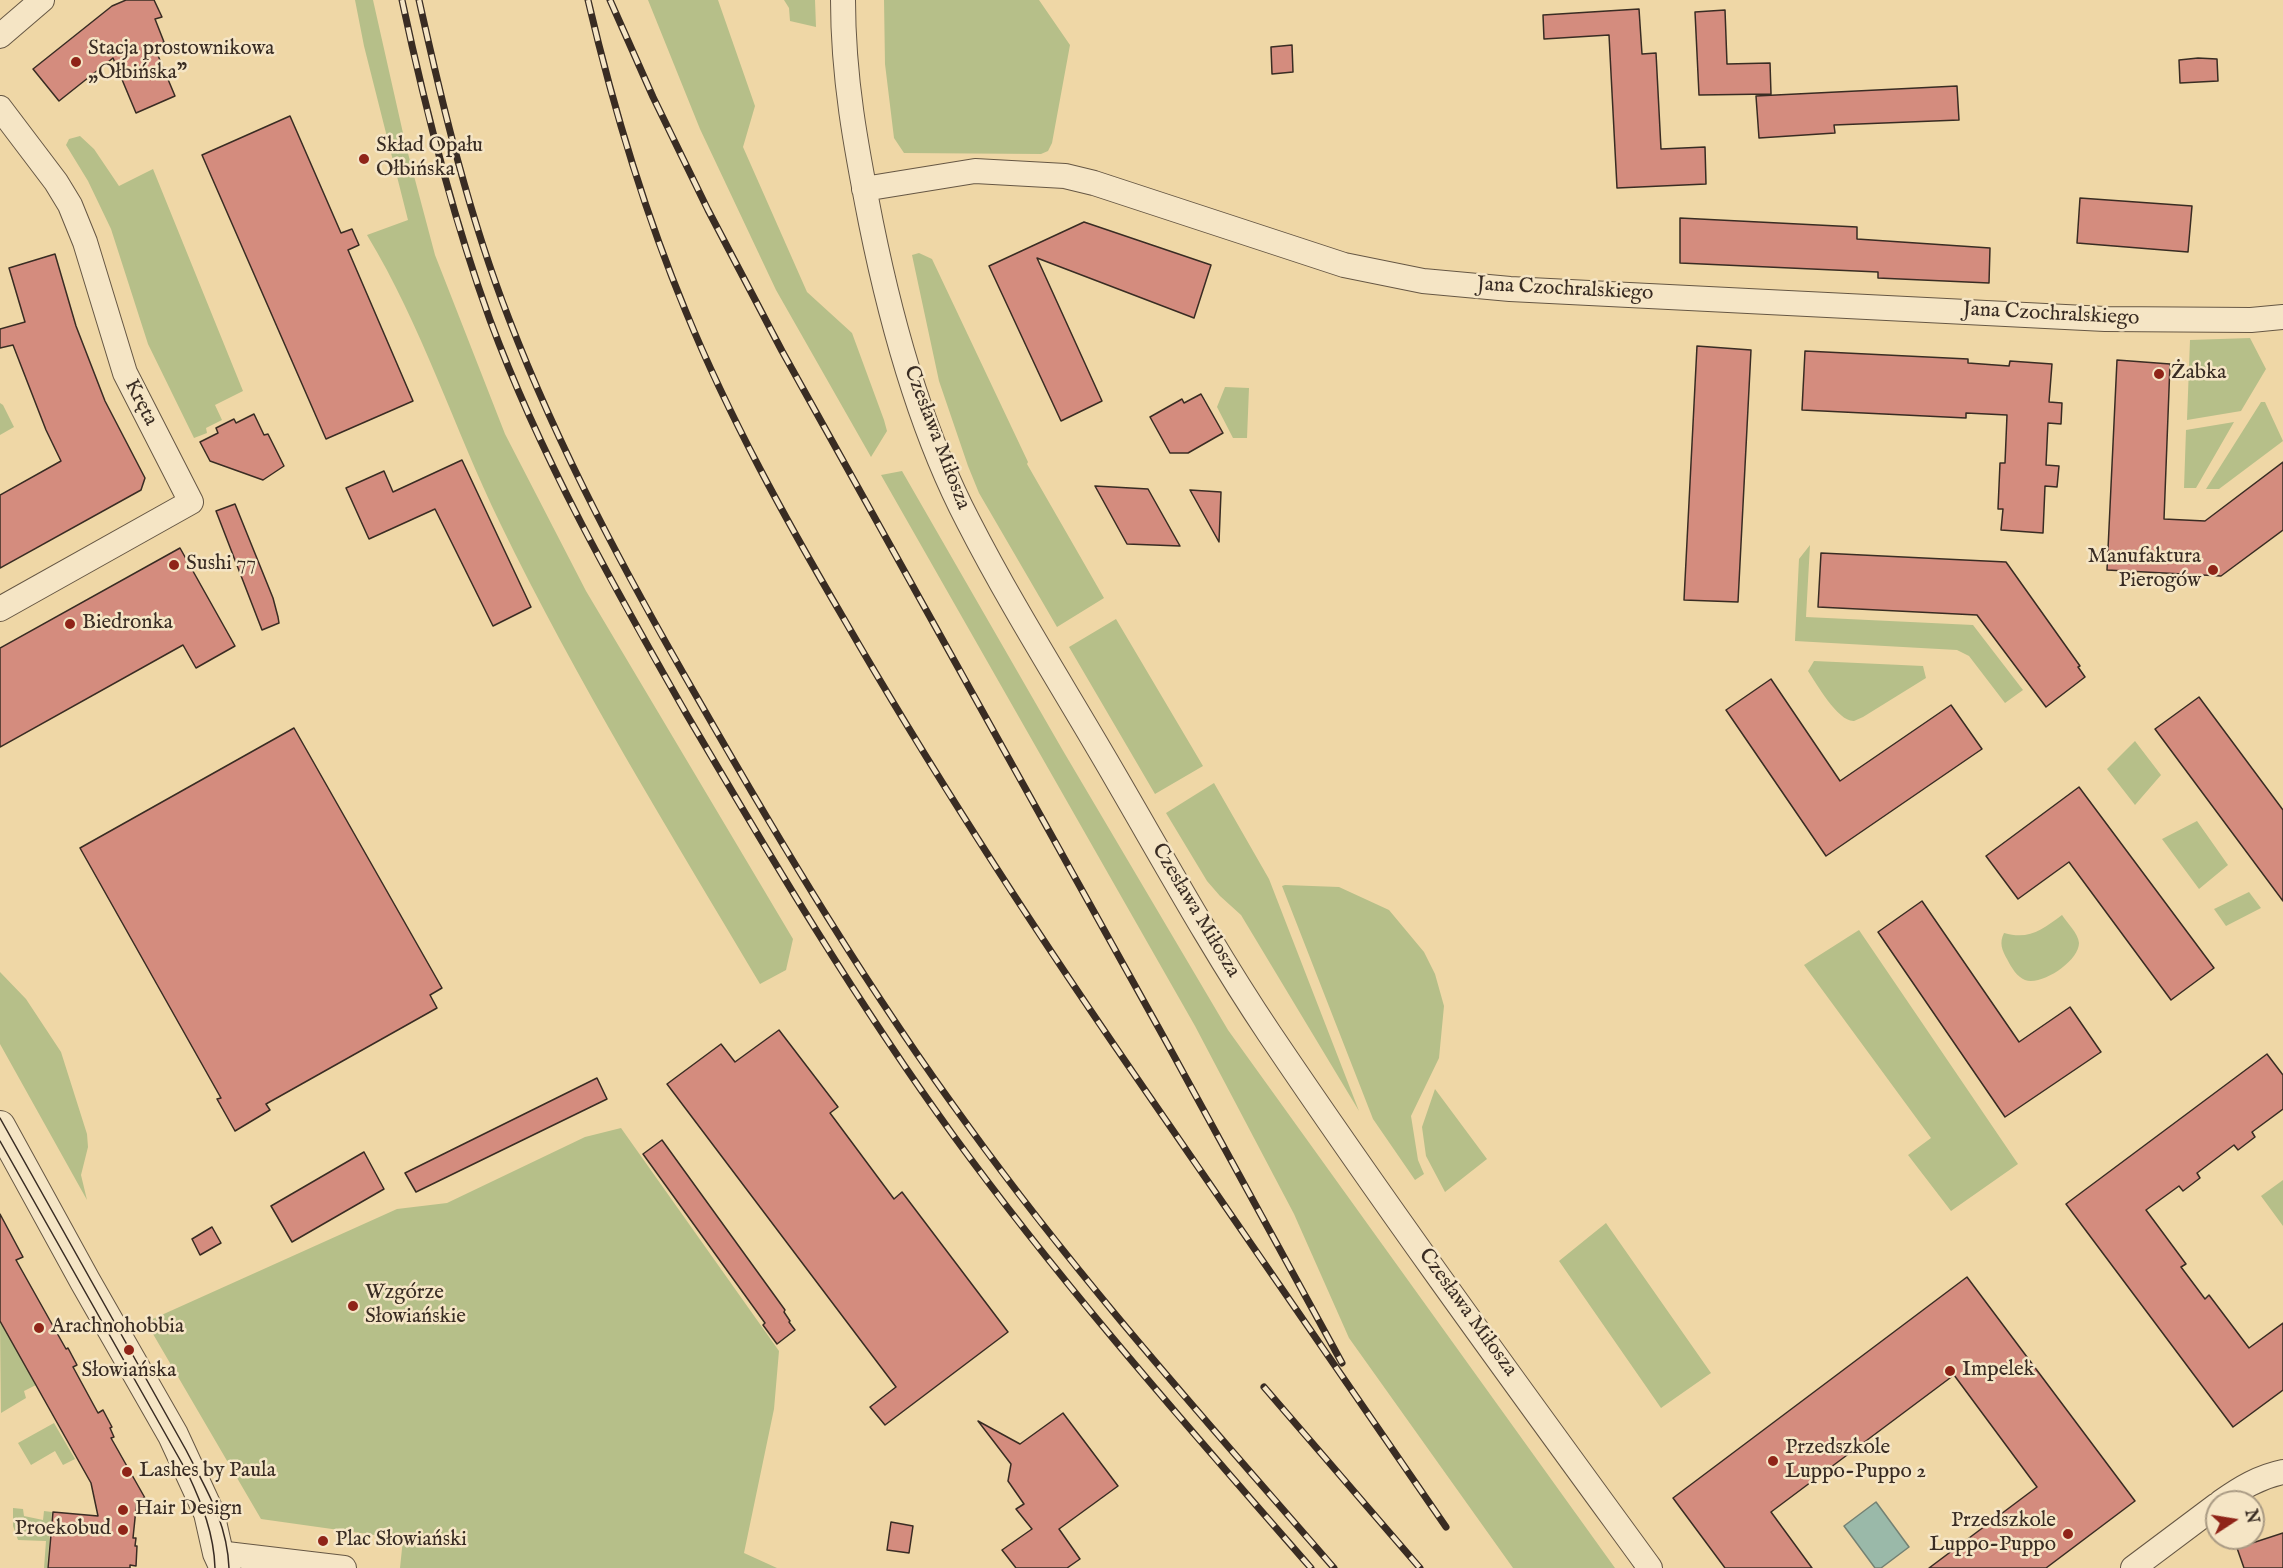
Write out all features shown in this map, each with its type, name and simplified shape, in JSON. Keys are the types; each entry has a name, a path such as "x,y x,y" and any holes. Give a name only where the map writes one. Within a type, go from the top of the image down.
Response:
{"street":[{"path":"0,36 42,0"},
{"name":"Czesława Miłosza","path":"843,0 849,110 893,317 939,458 968,521 1012,602 1195,914 1267,1030 1650,1568"},
{"name":"Kręta","path":"0,108 56,182 70,205 85,242 125,373 191,502 0,609"},
{"name":"Jana Czochralskiego","path":"864,189 975,171 1065,176 1094,183 1344,265 1423,281 1499,288 2105,319 2251,320 2283,317"},
{"path":"3,1139 173,1435 209,1513 215,1563 344,1568"},
{"path":"2239,1490 2265,1476 2283,1473"},
{"path":"2133,1568 2205,1514"}],"green space":[{"path":"355,0 373,0 405,142 435,255 505,434 586,591 793,939 786,970 760,984 560,641 483,487 405,305 367,235 408,220 364,46"},
{"path":"648,0 718,0 755,106 743,147 807,292 852,333 884,420 887,431 871,457 776,290 700,129"},
{"path":"784,0 815,0 816,27 790,21 789,8"},
{"path":"884,0 1039,0 1070,45 1052,143 1048,151 1041,154 904,153 894,138 885,64"},
{"path":"80,136 94,149 119,186 153,169 243,391 215,405 222,420 206,428 207,433 194,438 148,344 111,229 88,181 66,145 69,139"},
{"path":"919,253 932,259 1027,464 1104,598 1057,627 979,493 968,466 939,381 912,255"},
{"path":"2250,338 2266,369 2241,411 2187,420 2190,340"},
{"path":"1225,387 1249,388 1247,438 1233,438 1217,407"},
{"path":"2261,402 2265,402 2283,441 2219,489 2206,489"},
{"path":"0,403 14,427 0,435"},
{"path":"2234,422 2196,488 2184,488 2186,430"},
{"path":"902,471 1062,749 1228,1030 1615,1568 1513,1568 1349,1338 1294,1214 1195,1026 881,475"},
{"path":"1810,545 1806,617 1973,625 2023,690 2005,703 1969,656 1957,650 1795,641 1799,559"},
{"path":"1116,619 1203,766 1155,794 1069,647"},
{"path":"1814,661 1923,666 1926,678 1854,721 1848,720 1835,709 1808,671"},
{"path":"2135,741 2161,775 2135,805 2107,769"},
{"path":"1214,783 1269,879 1359,1111 1241,915 1207,881 1166,813"},
{"path":"2197,821 2228,865 2199,889 2162,839"},
{"path":"1282,886 1339,887 1389,910 1424,952 1435,974 1444,1006 1439,1058 1411,1116 1418,1160 1424,1174 1415,1180 1373,1119"},
{"path":"2249,892 2261,908 2226,926 2214,909"},
{"path":"2062,915 2078,939 2079,943 2073,957 2050,976 2032,981 2022,979 2012,968 2004,953 2001,943 2004,933 2021,935 2035,932"},
{"path":"1859,930 2018,1164 1951,1211 1908,1155 1931,1138 1804,965"},
{"path":"0,972 26,999 61,1052 87,1134 88,1147 81,1175 87,1200 0,1044"},
{"path":"1435,1089 1487,1159 1445,1192 1426,1156 1422,1127"},
{"path":"621,1128 779,1351 774,1409 744,1553 777,1568 400,1568 403,1539 261,1519 146,1322 397,1209 447,1203 585,1137"},
{"path":"2283,1180 2283,1226 2261,1196"},
{"path":"1606,1223 1711,1373 1661,1408 1559,1261"},
{"path":"0,1321 36,1385 24,1391 26,1398 1,1413"},
{"path":"54,1423 75,1459 63,1465 55,1451 31,1465 18,1443"},
{"path":"13,1508 23,1509 24,1516 43,1520 44,1511 52,1512 47,1568 44,1568 46,1541 18,1540 13,1526"}],"shaded area":[{"path":"1876,1502 1909,1547 1881,1568 1875,1568 1844,1526"}],"building":[{"path":"126,0 154,0 162,17 155,19 164,42 154,46 175,96 136,113 113,58 59,101 33,69 112,6"},
{"path":"1639,9 1642,54 1656,53 1661,149 1705,147 1706,184 1617,188 1609,35 1544,39 1543,15"},
{"path":"1725,10 1727,64 1770,63 1771,94 1699,95 1695,12"},
{"path":"1292,45 1293,72 1272,74 1271,47"},
{"path":"2217,59 2218,81 2180,83 2179,60"},
{"path":"1957,86 1959,120 1834,125 1835,133 1759,138 1756,96"},
{"path":"290,116 341,233 352,229 359,245 348,250 413,401 326,439 202,155"},
{"path":"2080,198 2192,206 2188,252 2077,243"},
{"path":"1680,218 1857,227 1857,239 1990,248 1989,283 1878,278 1878,272 1680,263"},
{"path":"1084,222 1211,265 1194,318 1037,258 1102,401 1061,421 989,266"},
{"path":"55,254 76,326 105,401 145,478 141,490 0,568 0,495 61,461 46,430 13,345 0,348 0,329 25,322 9,268"},
{"path":"1697,346 1751,350 1738,602 1684,600"},
{"path":"1805,351 1968,359 1968,363 2009,366 2010,361 2052,364 2049,402 2062,403 2061,424 2048,423 2046,465 2059,466 2057,487 2045,486 2043,533 2001,530 2003,509 1998,509 2000,463 2005,463 2007,415 1966,413 1966,418 1802,410"},
{"path":"2117,360 2170,364 2164,519 2205,521 2283,462 2283,530 2221,576 2107,570"},
{"path":"1201,394 1223,433 1188,453 1170,453 1150,417 1182,399 1184,403"},
{"path":"254,414 264,435 268,434 284,466 263,480 210,461 200,442 218,433 216,428 234,419 236,423"},
{"path":"462,460 531,607 493,626 435,509 369,539 346,488 384,471 393,492"},
{"path":"1095,486 1148,489 1180,546 1127,544"},
{"path":"1190,490 1221,492 1219,542"},
{"path":"235,504 273,598 278,617 279,623 262,630 216,511"},
{"path":"180,548 235,646 196,668 183,645 0,747 0,648"},
{"path":"1821,553 2006,562 2080,666 2078,667 2085,677 2046,707 1977,615 1818,607"},
{"path":"1771,679 1840,781 1951,705 1982,749 1826,856 1726,710"},
{"path":"2199,697 2283,810 2283,901 2155,729"},
{"path":"294,728 442,988 430,995 437,1008 266,1104 270,1110 235,1131 217,1099 221,1098 80,848"},
{"path":"2079,787 2214,968 2171,1000 2069,862 2018,899 1986,856"},
{"path":"1922,901 2019,1042 2070,1007 2101,1052 2005,1117 1878,932"},
{"path":"779,1030 838,1107 830,1113 894,1199 902,1192 1008,1332 885,1425 870,1407 896,1387 667,1084 721,1044 735,1062"},
{"path":"2267,1054 2283,1075 2283,1109 2252,1132 2255,1137 2238,1150 2234,1145 2197,1173 2200,1178 2183,1191 2179,1186 2146,1210 2186,1264 2181,1267 2205,1299 2209,1295 2249,1348 2283,1323 2283,1390 2233,1427 2066,1204"},
{"path":"597,1078 607,1099 416,1192 405,1173"},
{"path":"662,1140 785,1310 795,1330 777,1344 763,1325 765,1323 643,1154"},
{"path":"364,1152 384,1189 292,1242 271,1206"},
{"path":"0,1214 23,1257 16,1260 66,1349 68,1348 77,1365 73,1367 98,1413 103,1410 112,1427 110,1428 114,1437 111,1438 145,1498 137,1499 133,1538 136,1538 135,1546 137,1546 136,1566 130,1565 130,1568 48,1568 53,1512 98,1516 91,1483 0,1321"},
{"path":"212,1227 221,1243 200,1255 192,1239"},
{"path":"1967,1277 2135,1501 2046,1568 1929,1568 2037,1487 1954,1375 1771,1512 1812,1568 1725,1568 1673,1498"},
{"path":"1063,1413 1118,1486 1059,1529 1080,1559 1067,1568 1016,1568 1002,1550 1032,1529 1016,1509 1024,1504 1008,1481 1011,1464 978,1421 1020,1444"},
{"path":"891,1522 913,1526 909,1553 887,1550"},
{"path":"2283,1533 2283,1568 2244,1568 2238,1550 2265,1550 2265,1539"}],"tram line":[{"path":"0,1118 201,1479 220,1521 229,1568"},
{"path":"0,1141 188,1474 206,1519 215,1568"}],"railway":[{"path":"402,0 420,81 452,201 476,281 510,371 555,472 580,521 687,715 848,981 953,1135 1082,1301 1311,1568"},
{"path":"419,0 447,121 469,201 509,319 529,368 572,465 620,560 730,754 861,971 932,1076 1012,1185 1147,1352 1334,1568"},
{"path":"588,0 608,80 656,236 721,391 801,544 913,735 1021,906 1446,1527"},
{"path":"610,0 653,97 708,210 782,351 1342,1363"},
{"path":"1264,1387 1420,1568"}],"place":[{"name":"Stacja prostownikowa „Ołbińska”","path":"76,62"},
{"name":"Skład Opału Ołbińska","path":"364,159"},
{"name":"Żabka","path":"2159,374"},
{"name":"Sushi 77","path":"174,565"},
{"name":"Manufaktura Pierogów","path":"2213,570"},
{"name":"Biedronka","path":"70,624"},
{"name":"Wzgórze Słowiańskie","path":"353,1306"},
{"name":"Arachnohobbia","path":"39,1328"},
{"name":"Słowiańska","path":"129,1350"},
{"name":"Impelek","path":"1950,1371"},
{"name":"Przedszkole Luppo-Puppo 2","path":"1773,1461"},
{"name":"Lashes by Paula","path":"127,1472"},
{"name":"Hair Design","path":"123,1510"},
{"name":"Proekobud","path":"123,1530"},
{"name":"Przedszkole Luppo-Puppo","path":"2068,1534"},
{"name":"Plac Słowiański","path":"323,1541"}]}
